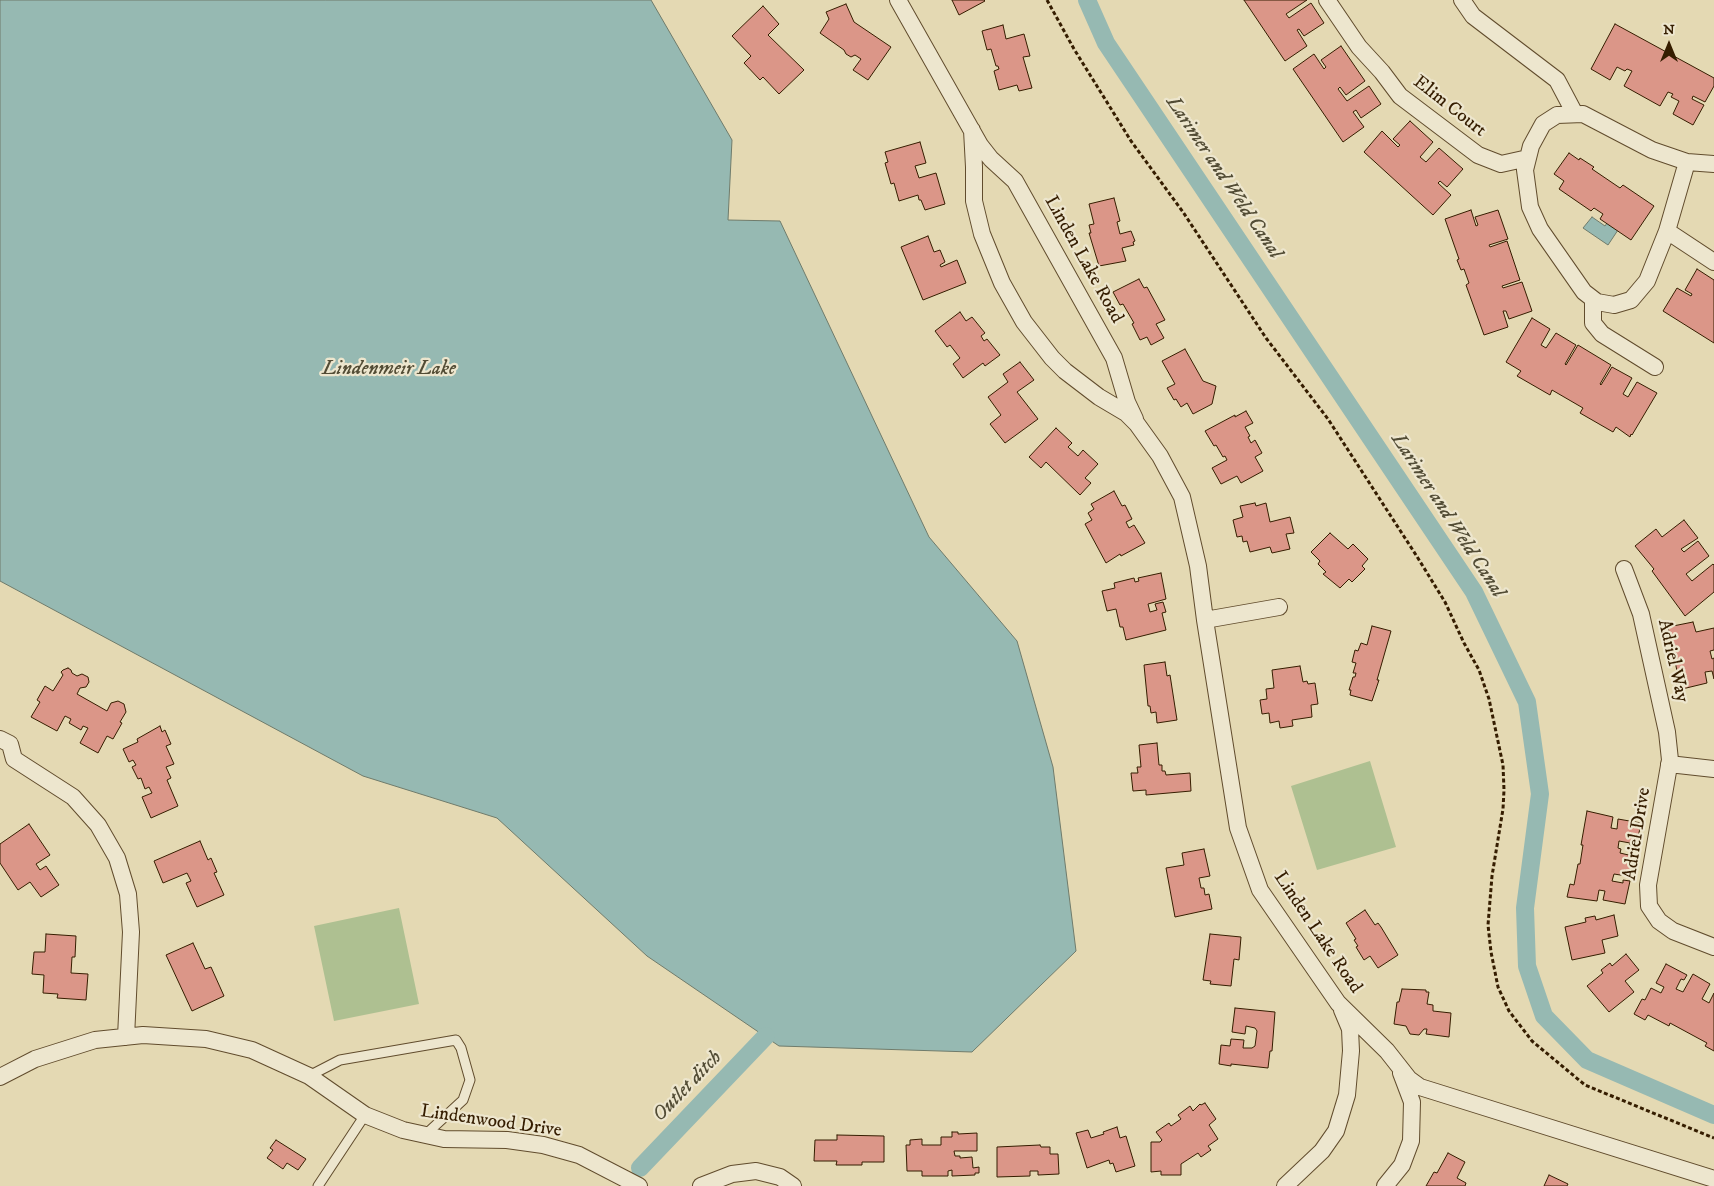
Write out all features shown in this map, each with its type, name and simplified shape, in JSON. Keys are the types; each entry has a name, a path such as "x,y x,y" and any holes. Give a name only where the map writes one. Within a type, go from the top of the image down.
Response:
{"street":[{"name":"Linden Lake Road","path":"898,0 980,145 991,159 1015,181 1114,358 1127,402 1137,424"},
{"name":"Elim Court","path":"1327,0 1359,47 1382,72 1400,96 1478,155 1501,164 1528,158"},
{"path":"1462,0 1473,16 1558,80 1575,114"},
{"path":"1687,162 1667,231 1647,280 1631,300 1614,305 1597,302 1584,292 1540,229 1530,207 1526,170 1531,146 1543,124 1557,115 1583,114 1652,150 1687,162 1714,164"},
{"name":"Linden Lake Road","path":"972,130 974,201 982,234 1002,283 1024,322 1052,358 1065,370 1100,396 1126,412 1137,424 1160,456 1182,497 1198,566 1238,828 1260,890 1338,1003 1387,1051 1409,1079 1420,1087 1714,1179"},
{"path":"1667,231 1714,262"},
{"path":"1593,299 1594,323 1602,334 1655,367"},
{"name":"Adriel Way","path":"1624,569 1641,614 1667,732 1670,764"},
{"path":"1205,620 1279,607"},
{"path":"0,739 10,744 7,761 73,797 98,824 117,858 128,894 131,932 126,1036"},
{"path":"1670,764 1714,769"},
{"name":"Adriel Drive","path":"1670,764 1648,885 1649,906 1659,921 1673,931 1714,947"},
{"path":"1285,1186 1322,1151 1336,1131 1347,1095 1351,1051 1350,1030 1338,1003"},
{"name":"Lindenwood Drive","path":"0,1077 35,1059 96,1040 143,1035 206,1039 252,1050 309,1076 365,1115 403,1130 444,1139 507,1140 543,1145 579,1155 639,1186"},
{"path":"1385,1186 1402,1165 1411,1141 1412,1102 1398,1066"},
{"path":"701,1186 732,1174 756,1171 780,1177 793,1186"}],"lane":[{"path":"309,1076 340,1060 456,1040 461,1048 470,1080 463,1100 425,1135"},
{"path":"318,1186 365,1115"}],"path":[{"path":"1047,0 1074,49 1131,141 1183,212 1266,338 1328,419 1411,547 1445,602 1479,670 1489,699 1502,765 1503,809 1492,876 1488,925 1498,987 1509,1010 1532,1041 1585,1084 1714,1138"}],"green space":[{"path":"1370,761 1396,847 1317,870 1291,786"},
{"path":"399,908 419,1004 334,1021 314,926"}],"water":[{"name":"Lindenmeir Lake","path":"0,0 651,0 732,140 728,220 780,221 929,537 1017,641 1053,767 1076,951 972,1052 779,1046 647,956 497,818 363,776 0,581"},
{"path":"1592,217 1605,226 1609,220 1620,227 1608,245 1583,228"}],"building":[{"path":"952,0 984,0 985,1 959,15"},
{"path":"1244,0 1307,0 1286,14 1289,18 1311,3 1324,23 1304,36 1299,29 1297,30 1307,46 1285,61"},
{"path":"846,4 854,22 891,47 868,80 853,70 861,59 855,55 851,57 846,54 844,50 820,33 829,19 826,12"},
{"path":"763,6 779,24 768,35 804,70 779,94 763,77 760,80 744,63 751,56 732,36"},
{"path":"1615,24 1714,78 1714,86 1705,102 1693,96 1692,99 1704,105 1693,125 1673,114 1679,101 1671,97 1673,94 1668,92 1660,106 1624,86 1632,71 1627,69 1625,71 1617,67 1610,80 1591,69"},
{"path":"1003,25 1006,39 1024,34 1030,56 1023,57 1032,88 1019,91 1017,85 999,90 994,71 999,69 996,66 991,49 987,50 982,31"},
{"path":"1341,46 1365,81 1346,95 1340,87 1338,89 1347,101 1369,86 1381,104 1361,118 1356,110 1353,112 1364,127 1343,142 1293,69 1314,54 1324,69 1326,67 1321,60"},
{"path":"1410,121 1433,142 1420,157 1426,162 1439,148 1463,169 1447,187 1440,181 1438,183 1451,195 1433,215 1364,152 1382,131 1398,147 1400,145 1393,139"},
{"path":"920,142 926,163 915,166 919,178 936,173 945,204 925,210 918,195 899,201 894,183 891,184 885,163 888,162 885,152"},
{"path":"1569,153 1594,167 1592,169 1620,188 1623,185 1654,206 1631,240 1600,219 1603,214 1594,208 1591,211 1559,189 1564,181 1554,174"},
{"path":"1114,198 1120,221 1117,222 1120,234 1131,231 1135,241 1133,242 1134,245 1122,248 1126,261 1099,266 1089,233 1091,233 1089,225 1094,224 1089,204"},
{"path":"1471,210 1476,226 1478,225 1475,217 1498,210 1508,239 1489,245 1490,247 1507,241 1520,280 1502,286 1503,288 1522,282 1532,311 1509,319 1506,311 1503,311 1508,327 1484,335 1466,285 1469,283 1464,269 1461,270 1457,260 1459,259 1445,219"},
{"path":"928,236 934,252 940,250 945,262 940,265 941,267 957,260 966,283 923,300 901,247"},
{"path":"1697,269 1714,280 1714,343 1663,311 1677,288 1691,296 1692,294 1685,290"},
{"path":"1139,279 1144,288 1147,287 1165,320 1156,324 1164,338 1151,345 1147,337 1140,340 1132,324 1134,323 1123,304 1120,305 1113,292"},
{"path":"960,312 966,321 972,317 985,333 981,336 984,341 987,339 1000,355 985,366 983,363 963,378 953,364 960,358 950,345 947,347 935,331"},
{"path":"1532,318 1550,329 1541,345 1546,348 1556,333 1576,345 1566,365 1578,345 1611,365 1601,385 1612,367 1632,378 1623,394 1628,397 1637,382 1657,393 1630,437 1616,427 1613,432 1580,413 1583,408 1552,390 1550,395 1517,376 1521,371 1506,362"},
{"path":"1185,349 1203,381 1216,386 1212,404 1193,414 1187,403 1181,407 1176,399 1174,400 1167,388 1175,384 1162,361"},
{"path":"1020,362 1034,380 1017,392 1038,419 1005,443 990,424 1001,415 988,397 1008,382 1003,374"},
{"path":"1246,411 1253,423 1245,427 1250,436 1248,437 1251,443 1255,440 1262,453 1255,457 1263,471 1241,483 1237,476 1221,484 1212,468 1227,460 1216,445 1214,446 1205,431"},
{"path":"1056,428 1072,443 1068,447 1078,456 1083,450 1098,464 1085,478 1091,483 1080,495 1046,462 1041,468 1029,457"},
{"path":"1114,491 1122,506 1125,505 1132,519 1126,522 1129,528 1134,525 1145,543 1121,556 1120,554 1106,563 1085,524 1092,520 1088,513 1094,509 1091,504"},
{"path":"1255,503 1256,506 1266,503 1270,522 1290,517 1294,533 1286,534 1290,549 1272,553 1270,547 1250,552 1247,541 1243,542 1242,536 1237,537 1233,520 1243,517 1240,506"},
{"path":"1684,520 1698,538 1681,549 1684,552 1698,541 1709,556 1686,574 1692,581 1714,565 1714,592 1685,616 1652,571 1654,569 1635,546 1656,529 1662,537"},
{"path":"1330,533 1348,549 1353,544 1368,559 1362,566 1365,569 1352,582 1349,579 1340,588 1323,574 1326,572 1318,564 1320,561 1311,552"},
{"path":"1161,573 1166,599 1148,604 1150,612 1157,610 1155,604 1163,602 1166,612 1162,613 1166,630 1126,640 1123,627 1120,627 1116,609 1107,611 1102,591 1115,588 1114,583 1134,578 1135,582 1139,581 1138,578"},
{"path":"1693,622 1696,632 1714,628 1714,650 1710,651 1712,659 1714,658 1714,679 1712,671 1705,672 1707,683 1678,690 1675,677 1678,676 1668,627"},
{"path":"1372,626 1391,631 1372,701 1350,695 1351,690 1349,690 1356,673 1353,673 1356,663 1352,662 1355,650 1358,651 1361,643 1367,645"},
{"path":"1165,662 1167,676 1170,675 1177,720 1157,723 1156,712 1151,713 1150,706 1148,706 1144,665"},
{"path":"1300,666 1303,682 1307,681 1308,684 1315,683 1318,704 1311,705 1312,717 1292,720 1293,726 1280,728 1279,721 1270,723 1269,713 1262,714 1260,700 1267,699 1266,689 1274,688 1272,670"},
{"path":"68,668 77,676 82,674 88,677 89,682 86,687 80,688 77,694 107,711 111,703 118,701 124,704 126,712 120,722 122,723 113,739 107,736 98,753 80,743 88,728 83,726 81,730 69,723 71,719 65,716 57,731 31,717 40,702 37,700 45,686 53,691 63,675 61,672"},
{"path":"160,726 162,732 165,730 171,744 166,746 174,764 166,767 171,778 167,780 178,806 151,818 142,797 152,793 149,787 145,789 141,778 138,779 132,767 136,765 133,760 129,762 123,749 138,742 137,739"},
{"path":"1157,743 1159,765 1162,765 1162,771 1165,771 1166,775 1190,773 1191,791 1146,795 1146,790 1133,791 1131,773 1138,773 1137,767 1141,767 1139,745"},
{"path":"1587,811 1613,817 1611,828 1617,829 1618,819 1641,823 1636,848 1630,847 1630,843 1619,841 1618,848 1621,849 1620,853 1637,857 1633,877 1614,874 1612,881 1623,883 1623,880 1630,881 1625,904 1603,900 1605,891 1599,890 1597,901 1567,897 1570,884 1574,885 1578,864 1580,864"},
{"path":"29,824 50,855 36,864 40,870 46,866 59,885 41,897 30,882 18,890 0,863 0,844"},
{"path":"200,841 208,860 211,858 217,872 214,873 224,895 197,907 186,883 191,881 187,873 163,883 154,861"},
{"path":"1204,849 1210,876 1199,878 1205,895 1209,894 1212,909 1175,917 1166,868 1184,865 1182,853"},
{"path":"1365,910 1375,925 1378,923 1381,927 1398,955 1378,968 1370,956 1364,960 1356,947 1358,946 1354,940 1356,939 1346,923"},
{"path":"1614,915 1618,936 1602,940 1605,953 1572,960 1565,927 1586,922 1585,918 1595,916 1596,920"},
{"path":"46,934 76,936 75,957 72,957 71,973 88,974 86,1000 57,998 58,994 43,993 44,975 32,974 34,952 45,952"},
{"path":"1210,934 1241,937 1239,960 1234,959 1231,986 1210,984 1211,981 1203,980"},
{"path":"193,943 205,969 211,967 224,996 192,1011 166,955"},
{"path":"1626,954 1639,970 1625,981 1634,992 1609,1012 1587,986 1603,973 1601,970 1610,963 1612,966"},
{"path":"1666,964 1687,975 1684,980 1681,979 1676,989 1683,992 1693,974 1710,984 1702,999 1709,1003 1714,993 1714,1051 1705,1046 1707,1043 1670,1023 1669,1026 1648,1015 1645,1020 1634,1014 1642,999 1645,1000 1651,988 1661,993 1664,987 1656,983"},
{"path":"1402,989 1426,990 1426,992 1429,992 1427,1004 1433,1005 1433,1011 1451,1013 1449,1037 1426,1034 1427,1029 1424,1029 1419,1035 1410,1034 1406,1026 1394,1024 1397,1002 1399,1002"},
{"path":"1235,1008 1275,1012 1272,1051 1270,1051 1268,1068 1219,1064 1221,1045 1230,1046 1231,1039 1244,1040 1243,1048 1255,1046 1257,1031 1255,1028 1246,1026 1245,1034 1232,1032"},
{"path":"1205,1103 1216,1119 1209,1125 1218,1139 1208,1146 1211,1150 1201,1157 1198,1153 1181,1164 1181,1175 1161,1175 1161,1171 1151,1172 1151,1142 1160,1142 1162,1140 1156,1132 1169,1123 1171,1126 1181,1119 1178,1115 1190,1106 1193,1111 1200,1104"},
{"path":"1117,1127 1120,1138 1126,1136 1135,1166 1116,1172 1113,1163 1110,1164 1109,1160 1087,1168 1076,1133 1088,1130 1091,1138"},
{"path":"952,1132 958,1132 958,1134 977,1133 977,1151 954,1151 955,1156 960,1156 960,1158 972,1157 973,1168 979,1167 979,1173 975,1173 975,1175 952,1176 952,1170 948,1171 948,1176 922,1176 922,1171 907,1171 906,1145 910,1145 910,1140 922,1139 922,1145 941,1145 941,1137 952,1137"},
{"path":"837,1135 884,1136 884,1162 862,1162 862,1165 836,1165 837,1161 814,1161 815,1140 837,1140"},
{"path":"276,1140 306,1159 298,1170 287,1163 283,1169 267,1158 273,1150 270,1148"},
{"path":"1040,1145 1041,1147 1050,1147 1050,1154 1058,1154 1059,1174 1038,1175 1038,1171 1030,1171 1030,1176 997,1177 997,1147"},
{"path":"1448,1153 1465,1162 1457,1178 1466,1183 1465,1186 1426,1186 1434,1172 1437,1173"},
{"path":"1549,1175 1568,1184 1567,1186 1544,1186"}],"waterway":[{"name":"Larimer and Weld Canal","path":"1087,0 1106,43 1474,592 1527,702 1540,794 1525,908 1527,966 1544,1016 1587,1060 1714,1115"},
{"name":"Outlet ditch","path":"640,1168 766,1036"}]}
